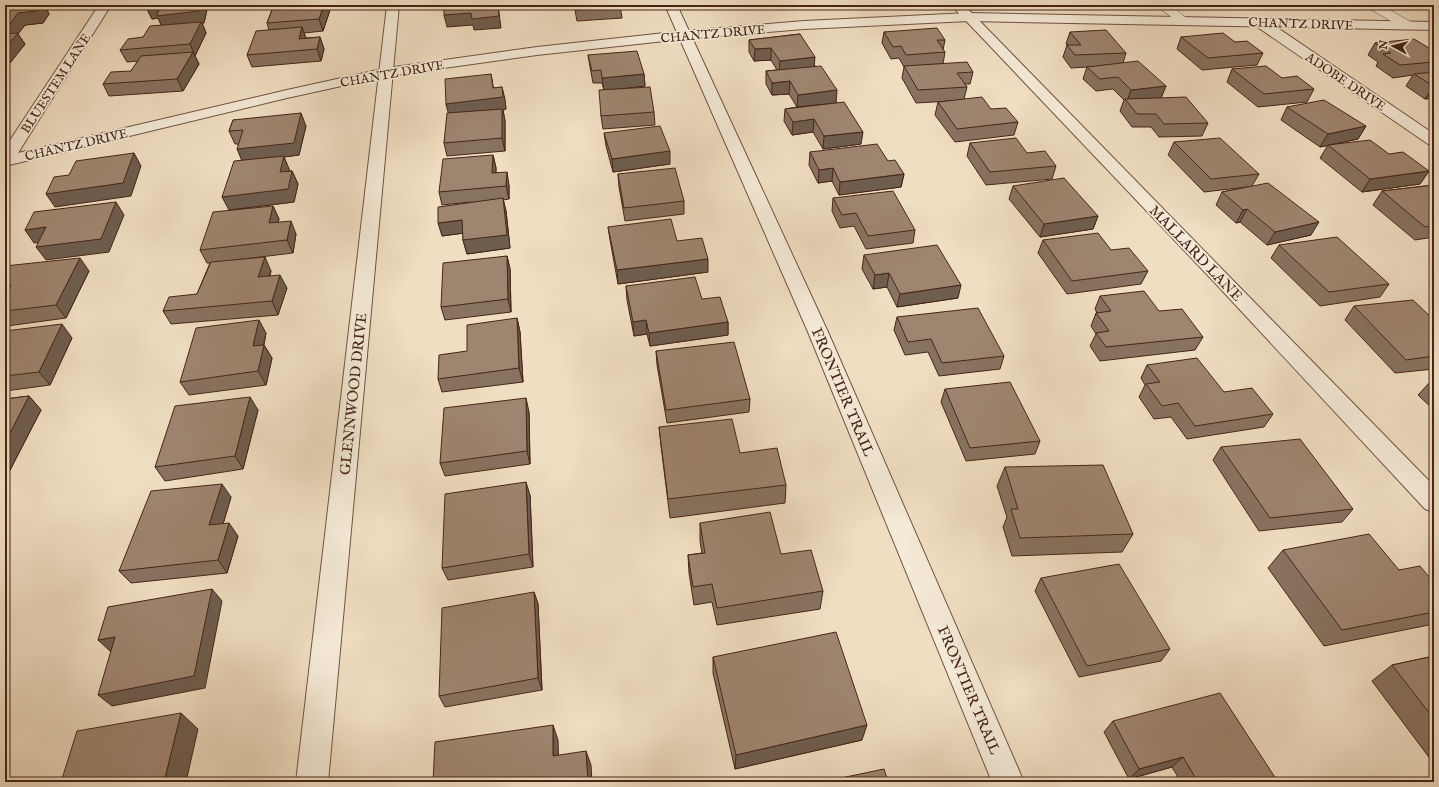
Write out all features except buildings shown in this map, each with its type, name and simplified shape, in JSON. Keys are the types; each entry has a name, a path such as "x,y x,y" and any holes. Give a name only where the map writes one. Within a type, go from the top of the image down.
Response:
{"street":[{"name":"BLUESTEM LANE","path":"5,161 105,5"},
{"name":"GLENNWOOD DRIVE","path":"312,782 393,5"},
{"name":"FRONTIER TRAIL","path":"671,5 683,35 818,332 1008,782"},
{"name":"CHANTZ DRIVE","path":"5,161 387,72 537,51 683,35 963,11 1183,20 1434,26"},
{"name":"MALLARD LANE","path":"963,11 1223,280 1434,502"},
{"name":"ADOBE DRIVE","path":"1258,21 1434,141"}],"lane":[{"path":"1162,5 1183,20"},
{"path":"1372,5 1409,26"},
{"path":"1427,5 1434,9"}]}
